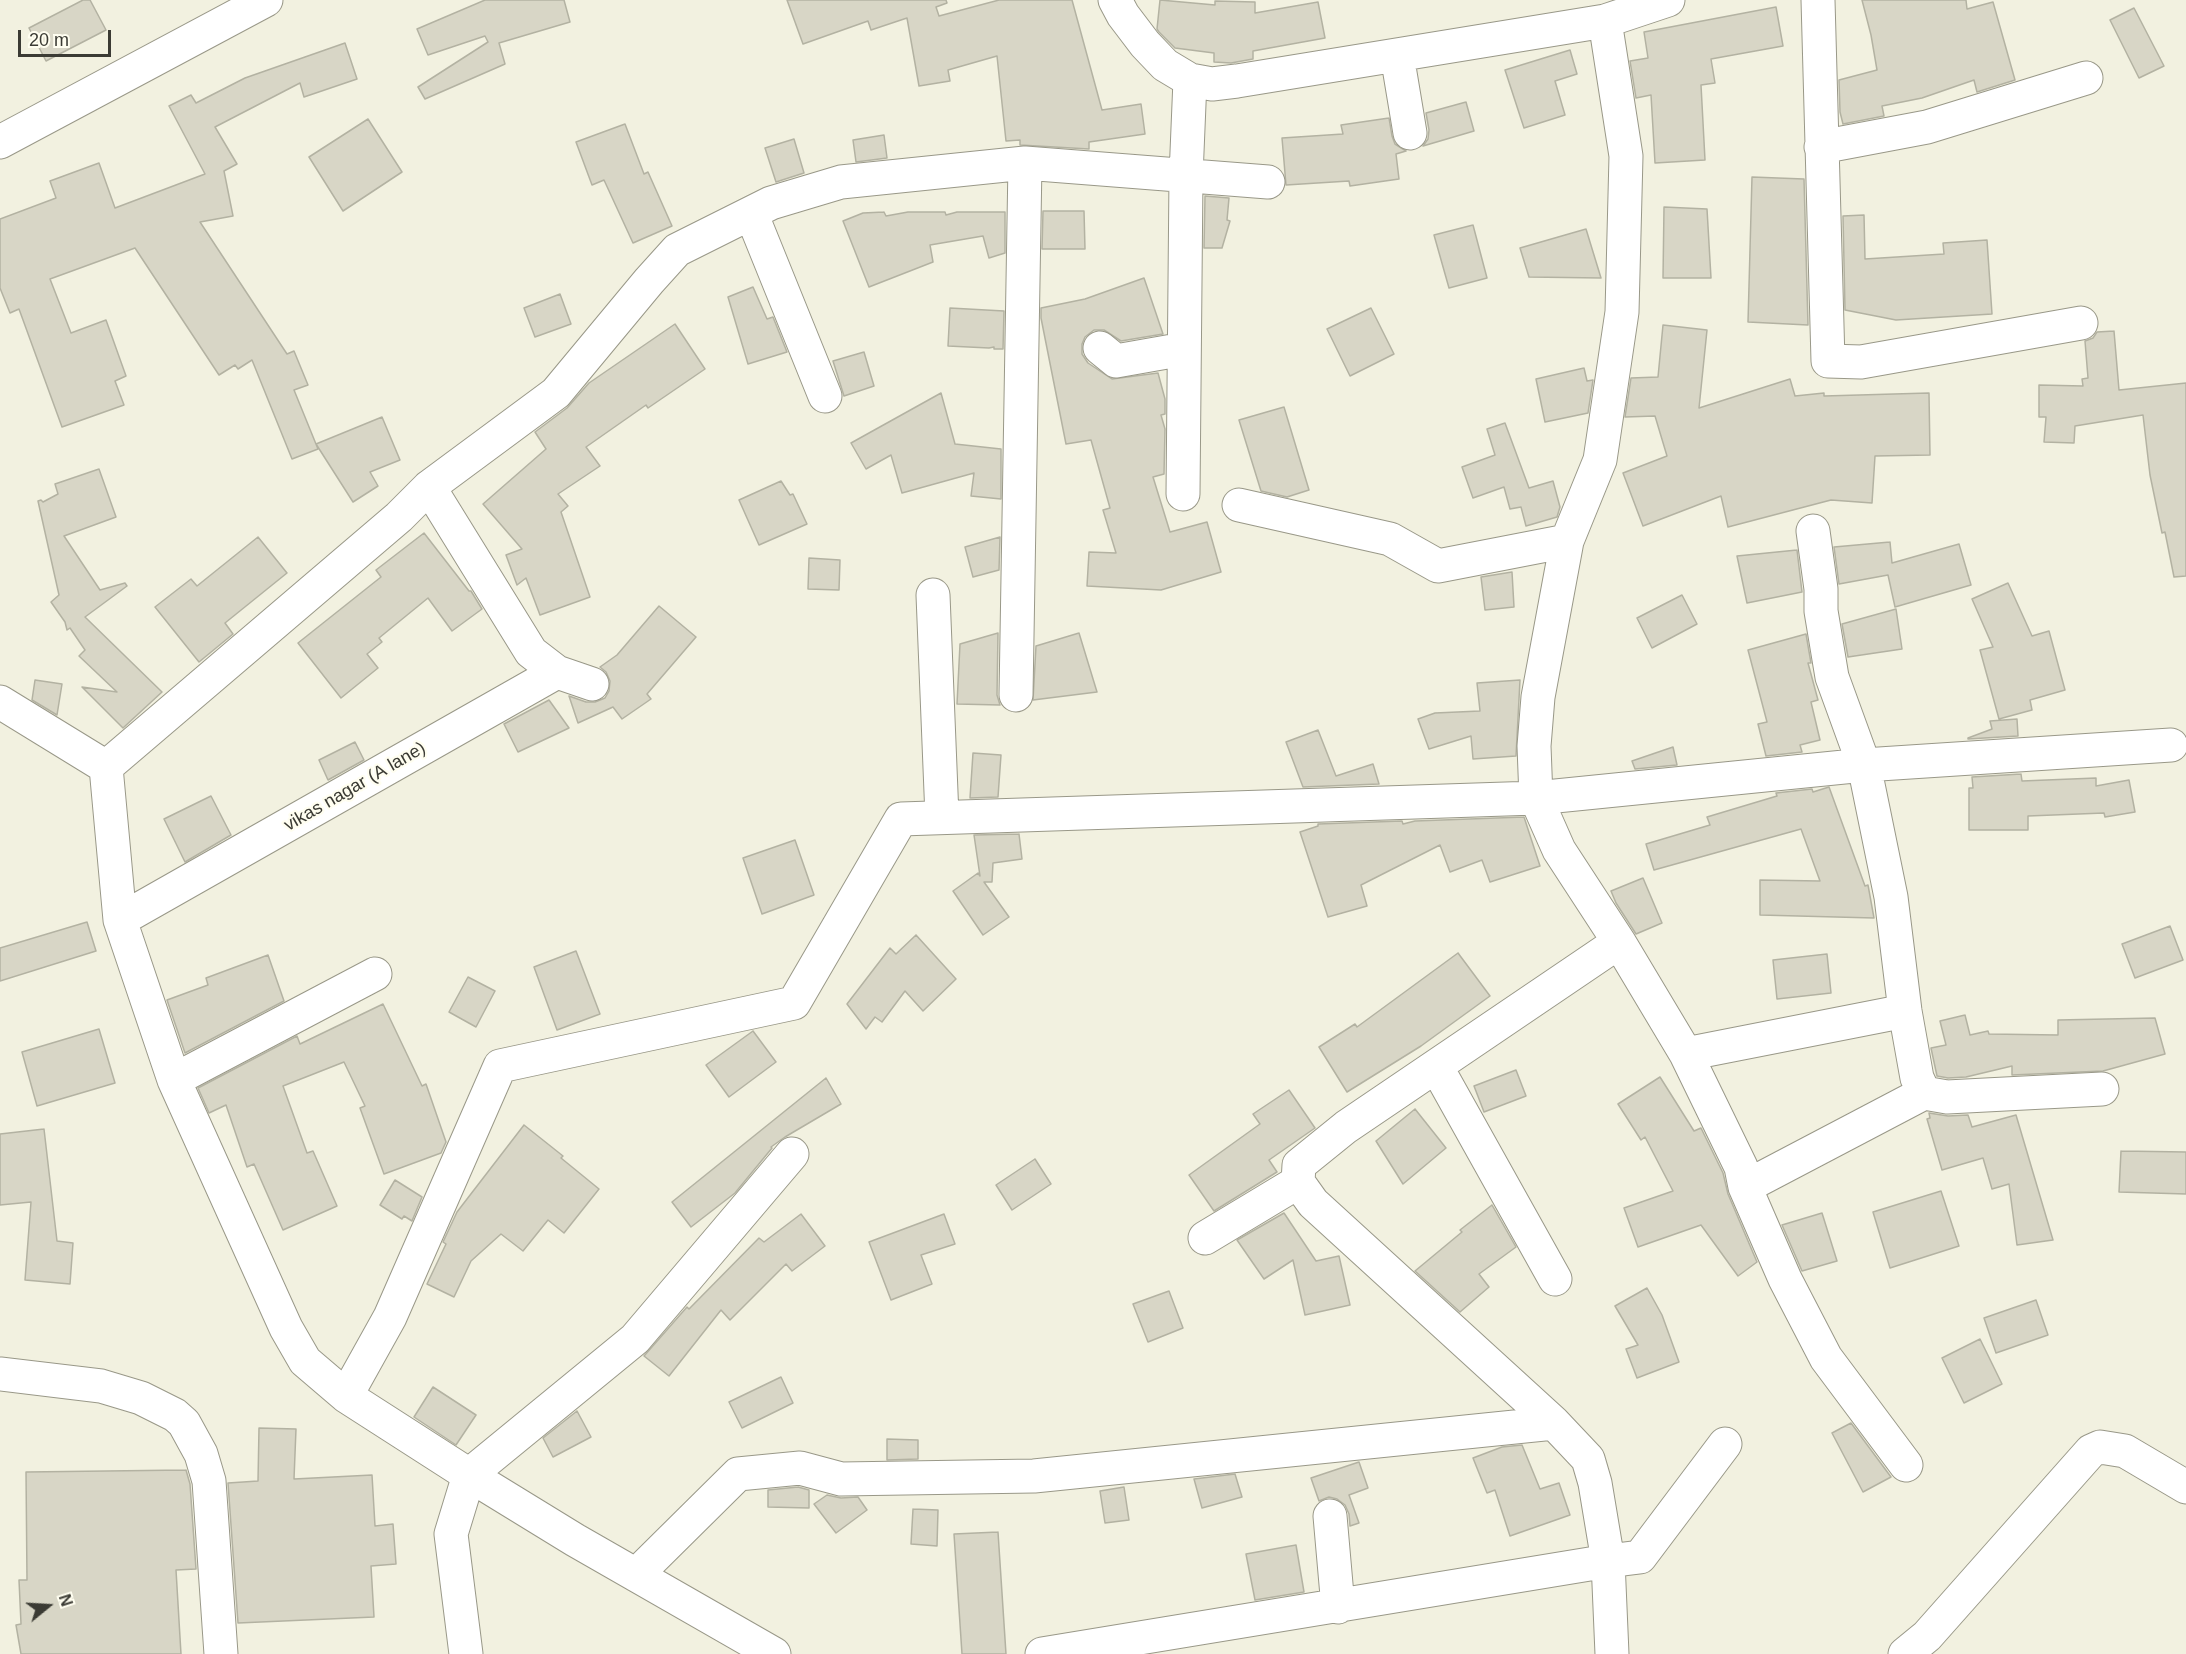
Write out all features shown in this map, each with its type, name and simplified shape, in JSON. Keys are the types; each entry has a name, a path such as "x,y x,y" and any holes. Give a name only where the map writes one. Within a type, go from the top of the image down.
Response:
{"street":[{"path":"0,142 266,0"},
{"path":"1115,0 1123,15 1145,44 1165,65 1190,80 1212,84 1605,21 1668,0"},
{"path":"1818,0 1828,361 1861,362 2081,323"},
{"path":"1605,21 1626,156 1622,312 1600,460 1567,541 1538,697 1534,746 1536,798 1560,850 1619,942 1686,1054 1741,1167 1745,1187 1785,1279 1826,1358 1906,1465"},
{"path":"1397,55 1410,133"},
{"path":"1821,147 1928,127 2086,78"},
{"path":"1183,494 1186,176 1190,80"},
{"path":"1016,695 1025,163"},
{"path":"106,767 399,517 429,487 556,393 648,281 677,250 771,203 841,182 1025,163 1268,182"},
{"path":"751,213 825,396"},
{"path":"1100,348 1116,361 1184,349"},
{"path":"429,487 531,652 557,672 592,684"},
{"path":"1239,504 1390,539 1438,566 1567,541"},
{"path":"1813,531 1821,590 1821,611 1832,677 1864,765 1891,897 1905,1011 1917,1078 1924,1093"},
{"path":"933,595 942,817"},
{"name":"vikas nagar (A lane)","path":"120,920 557,672"},
{"path":"0,702 106,767"},
{"path":"346,1396 390,1317 500,1066 794,1003 901,819 1536,798 1864,765 2170,745"},
{"path":"106,767 120,920 174,1080 286,1328 305,1361 346,1396 469,1475 575,1540 774,1654"},
{"path":"1612,1654 1608,1561 1595,1483 1588,1459 1554,1423 1312,1203 1298,1182 1299,1165 1346,1127 1619,942"},
{"path":"174,1080 375,974"},
{"path":"1686,1054 1905,1011"},
{"path":"1436,1066 1555,1279"},
{"path":"1745,1187 1924,1093 1947,1097 2102,1089"},
{"path":"466,1654 452,1534 469,1475 635,1339 792,1154"},
{"path":"1205,1238 1298,1182"},
{"path":"0,1374 101,1386 141,1398 184,1422 201,1454 209,1481 221,1654"},
{"path":"636,1575 738,1474 800,1468 841,1479 1034,1476 1554,1423"},
{"path":"1042,1654 1640,1557 1725,1444"},
{"path":"1905,1654 1927,1636 2091,1451 2100,1447 2125,1451 2186,1487"},
{"path":"1330,1516 1338,1606"}],"building":[{"path":"83,0 90,0 106,30 46,61 29,28"},
{"path":"485,0 564,0 570,22 499,43 505,64 425,99 418,87 488,42 485,36 428,55 417,29"},
{"path":"787,0 946,0 947,3 936,7 939,16 999,0 1072,0 1102,110 1141,104 1145,134 1089,142 1089,149 1020,145 1020,140 1006,141 997,56 948,70 950,81 919,86 907,18 871,30 868,21 803,44"},
{"path":"1160,0 1215,5 1215,1 1255,2 1255,13 1318,2 1325,38 1253,51 1253,59 1231,63 1214,62 1214,53 1175,48 1159,32 1157,29"},
{"path":"1862,0 1966,0 1967,9 1993,2 2015,80 1977,92 1974,80 1922,98 1882,106 1884,116 1843,124 1840,112 1839,80 1877,70"},
{"path":"1776,7 1783,46 1711,59 1715,83 1701,85 1705,160 1655,163 1651,95 1636,98 1630,61 1648,58 1644,32"},
{"path":"2134,8 2164,66 2139,78 2110,20"},
{"path":"345,43 357,79 304,97 300,83 215,127 237,164 224,171 233,216 200,222 287,354 294,351 308,385 294,390 318,449 292,459 252,360 238,369 235,365 219,375 135,248 50,279 71,333 106,320 126,376 115,381 124,405 62,427 19,309 10,313 0,288 0,219 56,198 50,181 99,163 115,208 205,174 169,106 191,95 196,103 245,78"},
{"path":"1570,50 1577,74 1555,81 1565,115 1524,128 1505,70"},
{"path":"1466,102 1474,131 1423,146 1428,139 1429,130 1426,113"},
{"path":"1389,118 1395,144 1406,151 1396,154 1399,179 1350,186 1349,181 1286,185 1282,138 1343,134 1341,125"},
{"path":"368,119 402,172 343,211 309,157"},
{"path":"625,124 644,174 648,172 672,226 633,243 604,180 592,185 576,142"},
{"path":"884,135 887,158 856,162 853,140"},
{"path":"794,139 804,173 776,182 765,148"},
{"path":"1752,177 1804,179 1808,325 1748,322"},
{"path":"1205,196 1229,198 1227,220 1230,221 1222,248 1204,248"},
{"path":"1664,207 1707,209 1711,278 1663,278"},
{"path":"1043,211 1084,211 1085,249 1042,249"},
{"path":"884,212 886,216 908,212 945,212 946,215 957,212 1005,212 1005,253 989,258 983,236 930,245 933,262 869,287 843,221 863,213"},
{"path":"1864,215 1865,259 1944,254 1943,243 1987,240 1992,314 1896,320 1845,310 1843,216"},
{"path":"1473,225 1487,278 1449,288 1434,235"},
{"path":"1586,229 1601,278 1529,277 1520,248"},
{"path":"1144,278 1163,334 1121,341 1104,330 1094,330 1085,337 1082,354 1088,363 1112,379 1158,373 1165,399 1165,414 1161,415 1165,429 1164,474 1153,477 1170,532 1207,522 1221,572 1161,590 1087,586 1089,552 1116,553 1103,510 1110,508 1091,440 1066,444 1041,318 1041,308 1085,299"},
{"path":"753,287 767,319 773,317 787,352 748,364 728,297"},
{"path":"560,294 571,324 535,337 524,308"},
{"path":"950,308 1004,311 1003,349 948,346"},
{"path":"1371,308 1394,354 1350,376 1327,329"},
{"path":"675,324 705,369 648,408 646,405 586,447 600,466 558,494 568,506 561,512 590,597 540,615 526,578 517,585 506,555 522,549 483,504 546,449 535,432 567,408 589,383"},
{"path":"1663,325 1707,330 1699,408 1790,379 1795,396 1824,393 1824,396 1929,393 1930,455 1875,456 1872,503 1831,500 1728,527 1721,496 1643,526 1623,473 1667,456 1655,416 1625,417 1631,378 1658,377"},
{"path":"2114,331 2119,390 2186,383 2186,576 2174,577 2165,532 2162,533 2150,475 2143,415 2075,426 2074,443 2044,442 2046,417 2039,417 2039,385 2083,386 2082,379 2088,378 2085,341 2093,338 2097,332"},
{"path":"864,352 874,386 844,396 833,361"},
{"path":"1584,368 1587,381 1593,380 1588,413 1545,422 1536,379"},
{"path":"941,393 955,444 1001,449 1001,499 971,496 974,473 902,493 891,455 866,469 851,443"},
{"path":"1284,407 1309,490 1287,497 1261,491 1239,420"},
{"path":"382,417 400,460 370,472 378,486 353,502 316,444"},
{"path":"1505,423 1529,488 1553,481 1560,507 1557,517 1526,526 1521,507 1510,509 1504,487 1473,498 1462,467 1495,455 1487,429"},
{"path":"99,469 116,517 64,536 100,590 125,583 127,586 85,617 162,692 123,728 82,687 117,692 79,656 85,650 70,628 67,630 65,622 51,602 59,595 38,501 43,502 58,494 55,484"},
{"path":"781,481 790,495 793,494 807,524 759,545 739,500"},
{"path":"424,533 471,591 482,609 452,631 428,598 379,638 382,642 367,654 378,668 341,698 298,643 381,577 376,570"},
{"path":"258,537 287,573 225,623 233,634 199,662 155,607 191,579 197,586"},
{"path":"1000,537 999,570 973,577 965,547"},
{"path":"1890,542 1892,563 1959,544 1971,585 1895,607 1888,575 1839,584 1834,547"},
{"path":"1797,550 1802,592 1747,603 1737,556"},
{"path":"809,558 840,560 839,590 808,589"},
{"path":"1512,572 1514,607 1485,610 1481,577"},
{"path":"2008,583 2032,636 2049,631 2065,690 2030,700 2032,710 1999,719 1980,650 1993,647 1972,599"},
{"path":"1682,595 1697,624 1652,648 1637,618"},
{"path":"659,606 696,637 647,694 651,699 622,719 613,707 578,723 569,696 586,702 595,702 605,698 609,691 610,681 606,672 600,667 617,655"},
{"path":"1896,609 1902,649 1848,657 1842,624"},
{"path":"998,633 997,695 1000,705 957,704 960,644"},
{"path":"1079,633 1097,692 1033,700 1036,646"},
{"path":"1806,634 1811,663 1808,663 1818,700 1811,702 1820,740 1800,745 1802,752 1766,756 1758,724 1767,722 1748,650"},
{"path":"35,680 62,684 57,715 32,700"},
{"path":"1520,680 1516,756 1473,759 1471,736 1429,749 1418,719 1435,713 1480,711 1477,683"},
{"path":"549,700 569,728 518,752 504,724"},
{"path":"2017,719 2018,736 1968,739 1992,729 1990,721"},
{"path":"1318,730 1336,776 1373,764 1379,784 1303,787 1286,742"},
{"path":"355,742 364,760 328,780 319,760"},
{"path":"1673,747 1677,765 1635,769 1632,761"},
{"path":"973,753 1001,755 998,797 970,798"},
{"path":"2021,774 2022,781 2096,778 2096,786 2129,780 2135,812 2105,817 2104,813 2028,816 2028,830 1969,830 1969,788 1973,788 1972,777"},
{"path":"1829,787 1865,886 1868,885 1874,918 1760,915 1760,880 1820,881 1801,829 1654,870 1646,844 1710,825 1707,817 1777,796 1776,793 1812,789 1813,792"},
{"path":"211,796 231,835 185,862 164,819"},
{"path":"1524,817 1540,866 1490,882 1482,860 1450,872 1440,845 1361,885 1367,906 1328,917 1300,832 1318,826 1318,824 1402,821 1403,824 1415,821"},
{"path":"1019,834 1022,859 993,863 992,882 984,882 1009,917 983,935 953,891 978,873 980,876 974,835"},
{"path":"795,840 814,895 762,914 743,858"},
{"path":"1643,878 1662,923 1636,934 1611,891"},
{"path":"87,922 96,951 0,981 0,948"},
{"path":"2170,926 2183,960 2135,978 2122,944"},
{"path":"916,935 956,979 923,1011 905,991 882,1022 875,1017 866,1029 847,1004 890,948 896,954"},
{"path":"576,951 600,1014 557,1030 534,967"},
{"path":"1458,953 1490,996 1421,1046 1347,1092 1319,1047 1355,1024 1357,1027"},
{"path":"1827,954 1831,993 1777,999 1773,960"},
{"path":"268,955 284,1001 185,1053 167,1000 208,985 206,978"},
{"path":"468,977 495,991 476,1027 449,1012"},
{"path":"383,1004 422,1086 426,1084 446,1142 441,1153 384,1174 360,1108 365,1106 344,1062 283,1086 307,1153 313,1151 337,1206 283,1230 254,1164 247,1167 226,1105 209,1113 198,1088 297,1036 300,1044"},
{"path":"1965,1015 1970,1035 1988,1031 1989,1034 2058,1035 2058,1020 2155,1018 2165,1054 2103,1071 2012,1075 2012,1066 1966,1077 1937,1076 1931,1048 1946,1045 1940,1021"},
{"path":"99,1029 115,1083 37,1106 22,1052"},
{"path":"753,1031 776,1062 729,1097 706,1065"},
{"path":"1516,1070 1526,1096 1484,1112 1474,1086"},
{"path":"1660,1077 1694,1131 1701,1128 1723,1173 1728,1194 1757,1262 1738,1276 1701,1225 1638,1247 1624,1208 1673,1191 1645,1137 1641,1140 1618,1104"},
{"path":"826,1078 841,1104 771,1147 735,1193 691,1227 672,1202"},
{"path":"1289,1090 1315,1128 1269,1160 1277,1172 1214,1211 1189,1175 1260,1124 1253,1114"},
{"path":"1415,1109 1446,1148 1403,1184 1376,1141"},
{"path":"1929,1113 1948,1116 1968,1115 1972,1127 2016,1115 2053,1240 2017,1245 2009,1184 1992,1189 1983,1158 1942,1170 1927,1119 1930,1118"},
{"path":"524,1125 599,1189 564,1233 548,1220 523,1251 501,1234 471,1261 454,1297 427,1284 446,1244 443,1242 457,1212"},
{"path":"44,1129 57,1241 73,1243 70,1284 25,1280 31,1202 0,1205 0,1134"},
{"path":"2121,1151 2186,1152 2186,1194 2119,1192"},
{"path":"1035,1159 1051,1184 1012,1210 996,1185"},
{"path":"395,1180 422,1197 412,1221 404,1216 402,1219 380,1205"},
{"path":"1941,1191 1959,1246 1890,1268 1873,1212"},
{"path":"1492,1205 1516,1247 1479,1274 1489,1287 1460,1312 1415,1271 1462,1232 1460,1230"},
{"path":"1284,1213 1316,1261 1339,1256 1350,1305 1305,1315 1293,1260 1264,1279 1237,1240"},
{"path":"1822,1213 1837,1261 1802,1271 1782,1225"},
{"path":"801,1214 825,1246 792,1271 786,1264 730,1320 721,1310 669,1376 644,1356 687,1307 689,1309 759,1238 764,1242"},
{"path":"944,1214 955,1244 921,1255 932,1284 891,1300 869,1242"},
{"path":"1647,1288 1662,1315 1679,1362 1637,1378 1626,1349 1638,1345 1615,1306"},
{"path":"1169,1291 1183,1328 1148,1342 1133,1304"},
{"path":"2036,1300 2048,1335 1996,1353 1984,1318"},
{"path":"1980,1339 2002,1384 1964,1403 1942,1358"},
{"path":"781,1377 793,1403 742,1428 729,1402"},
{"path":"433,1387 476,1415 456,1445 414,1417"},
{"path":"577,1411 591,1437 553,1457 543,1438"},
{"path":"1851,1423 1891,1477 1863,1492 1832,1433"},
{"path":"259,1428 296,1429 294,1479 372,1475 375,1526 393,1524 396,1564 371,1566 374,1617 238,1623 228,1483 258,1481"},
{"path":"887,1439 918,1440 918,1459 887,1460"},
{"path":"1522,1445 1540,1489 1559,1483 1570,1515 1510,1536 1495,1490 1487,1493 1473,1458 1502,1447"},
{"path":"1359,1462 1368,1488 1349,1495 1359,1523 1350,1526 1349,1514 1345,1505 1329,1497 1319,1501 1311,1478"},
{"path":"186,1470 190,1484 196,1569 176,1570 181,1654 21,1654 16,1625 21,1624 19,1580 27,1580 26,1472"},
{"path":"1235,1474 1242,1497 1202,1508 1194,1479"},
{"path":"798,1487 809,1490 809,1508 768,1507 768,1490"},
{"path":"1124,1487 1129,1520 1105,1523 1100,1491"},
{"path":"827,1495 841,1498 858,1497 867,1510 836,1533 814,1504"},
{"path":"913,1509 938,1510 937,1546 911,1544"},
{"path":"998,1532 1006,1654 962,1654 954,1534"},
{"path":"1296,1545 1304,1592 1255,1600 1246,1554"}]}
